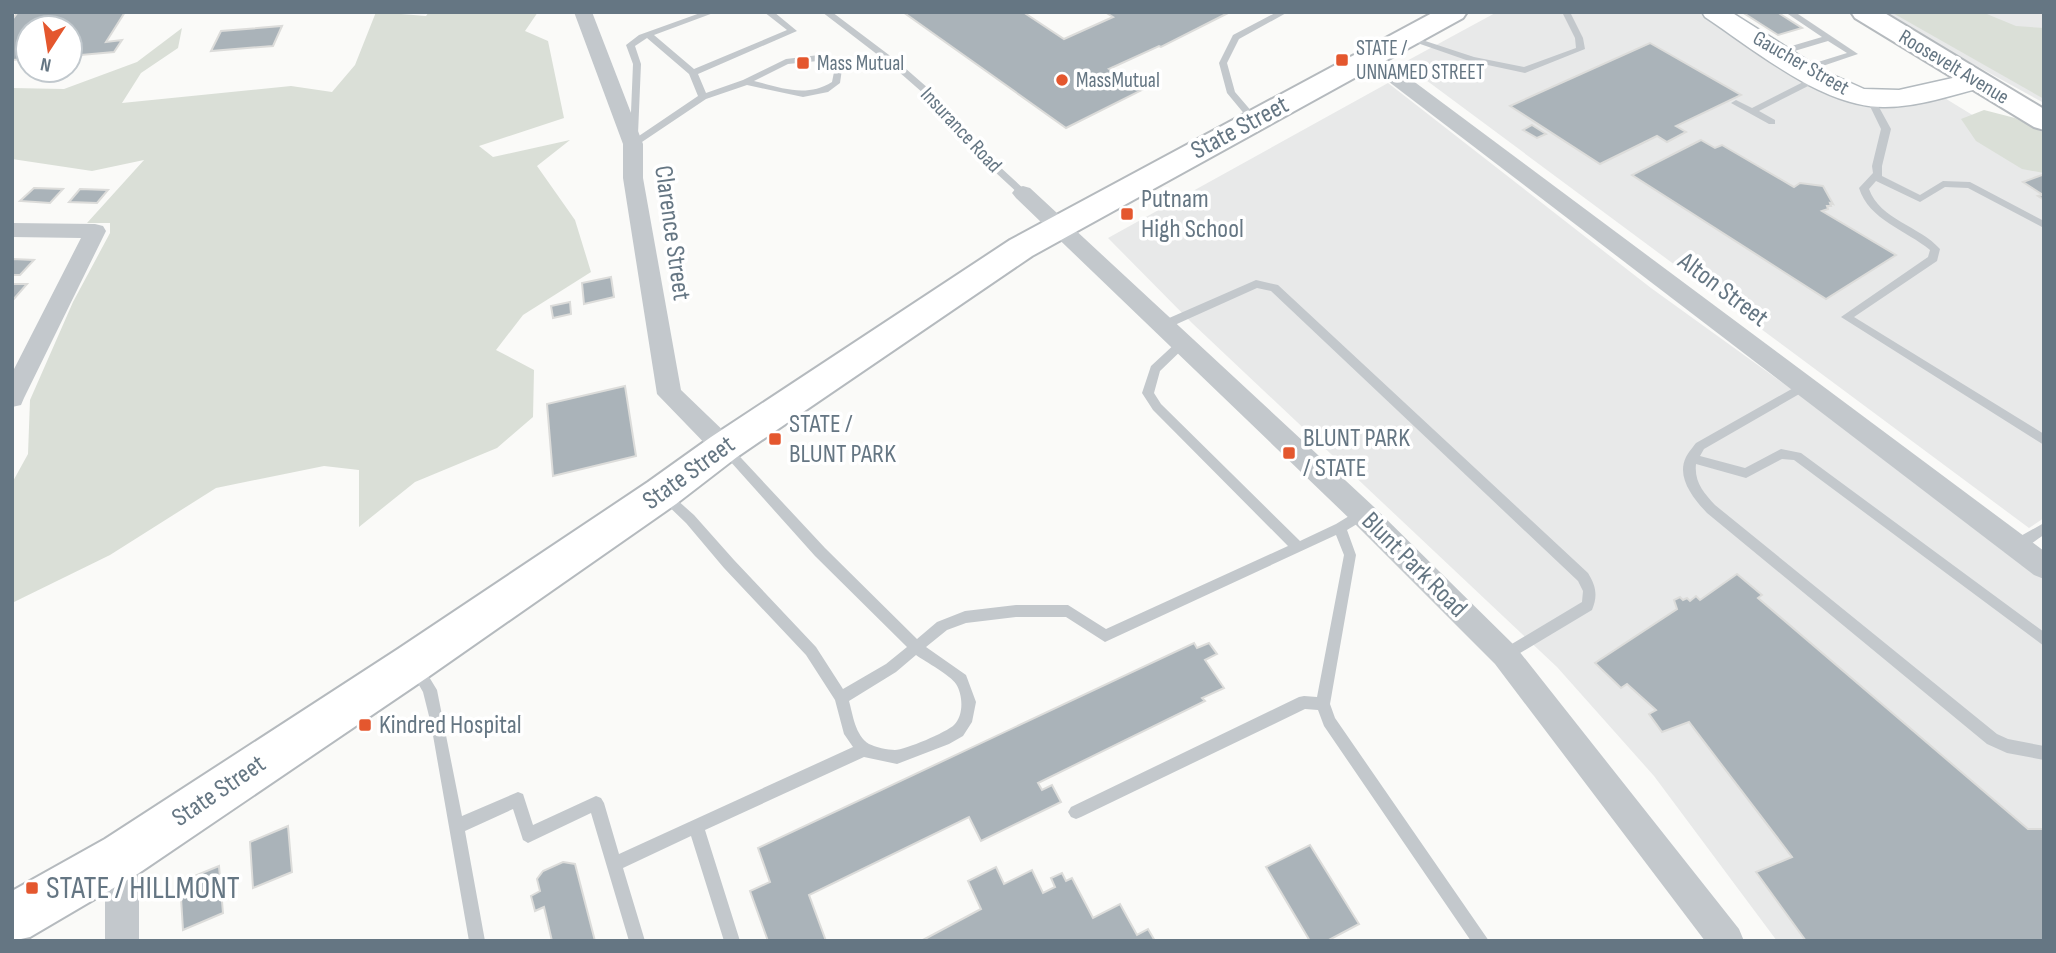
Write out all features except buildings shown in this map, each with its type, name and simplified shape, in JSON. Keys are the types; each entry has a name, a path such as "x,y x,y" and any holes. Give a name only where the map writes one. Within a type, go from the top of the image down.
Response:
{"main road":[{"name":"State Street","path":"12,919 122,856 413,663 662,494 724,447 1005,258 1060,225 1454,12"},
{"name":"Roosevelt Avenue","path":"1864,12 2044,121"},
{"name":"Gaucher Street","path":"1716,13 1843,92 1870,98 1905,96 1975,80"}],"street":[{"name":"Clarence Street","path":"583,12 633,145 633,178 669,394 724,447"},
{"name":"Alton Street","path":"1370,58 2044,567"},
{"name":"Insurance Road","path":"1023,193 1060,225"},
{"name":"Blunt Park Road","path":"1060,225 1173,334 1351,521 1505,655 1727,941"},
{"path":"12,230 95,232 12,398"},
{"path":"122,856 122,941"}],"lane":[{"path":"633,145 637,64 630,44 712,12"},
{"path":"693,72 793,31 770,12"},
{"name":"Insurance Road","path":"826,12 894,63 926,91 971,145 1023,193"},
{"path":"1254,120 1231,93 1223,63 1236,37 1284,12"},
{"path":"1407,38 1472,59 1525,70 1581,50 1579,37 1566,12"},
{"path":"1753,111 1812,73 1854,54 1789,12"},
{"path":"650,36 693,72 703,97"},
{"path":"1778,52 1829,38"},
{"path":"633,145 703,97 746,82 797,59 828,61 839,71 835,83 829,89 808,95 787,94 746,82"},
{"path":"1870,98 1886,129 1876,177 1864,188 1865,198 1877,210 1924,238 1935,249 1933,259 1846,317 2044,440"},
{"path":"1736,103 1772,122"},
{"path":"1876,177 1920,199 1943,184 1970,185 2044,225"},
{"path":"1298,547 1157,407 1148,393 1155,369 1173,334 1256,284 1274,288 1583,577 1590,587 1591,596 1587,606 1505,655"},
{"path":"1804,386 1700,446 1691,458 1689,477 1699,495 1711,509 1992,738 2007,746 2044,752"},
{"path":"662,494 690,519 811,651 841,698 851,734 865,749 897,757 958,731 965,722 969,702 961,679 918,649 820,552 724,447"},
{"path":"1691,458 1746,473 1781,454 1797,456 2044,640"},
{"path":"841,698 918,649 942,626 965,617 991,612 1068,611 1105,636 1351,521 1350,555 1323,704 1329,721 1481,941"},
{"path":"2015,546 2044,528"},
{"path":"413,663 430,690 477,941"},
{"path":"1076,812 1304,702 1323,704"},
{"path":"614,864 865,749"},
{"path":"456,827 518,799 528,835 596,803 637,941"},
{"path":"696,827 732,941"}],"shaded area":[{"path":"376,12 426,16 429,12 538,12 525,31 548,41 564,118 479,146 493,157 570,140 537,166 575,220 591,272 523,315 496,350 534,370 533,417 497,448 415,482 359,527 359,470 324,466 216,488 110,555 12,603 12,483 28,454 30,400 73,302 110,233 110,223 87,223 144,160 92,171 12,159 12,88 64,89 84,84 84,82 137,62 182,28 178,48 141,73 122,103 291,86 332,92 355,65"},
{"path":"1497,12 1698,12 1810,83 1897,106 1943,97 2044,159 2044,518 2029,528 1403,63"},
{"path":"1886,12 2044,12 2044,103 1962,58"},
{"path":"1891,12 1982,12 2016,26 2044,28 2044,99"},
{"path":"1388,83 1651,288 1876,450 2044,579 2044,941 1777,941 1654,776 1557,667 1192,323 1108,238"},
{"path":"1984,110 2015,118 2044,133 2044,173 2022,169 1976,141 1961,119"}],"place":[{"name":"STATE / UNNAMED STREET","path":"1342,60"},
{"name":"Mass Mutual","path":"803,63"},
{"name":"MassMutual","path":"1062,80"},
{"name":"Putnam High School","path":"1127,214"},
{"name":"STATE / BLUNT PARK","path":"775,439"},
{"name":"BLUNT PARK / STATE","path":"1289,453"},
{"name":"Kindred Hospital","path":"365,725"},
{"name":"STATE / HILLMONT","path":"32,888"}]}
